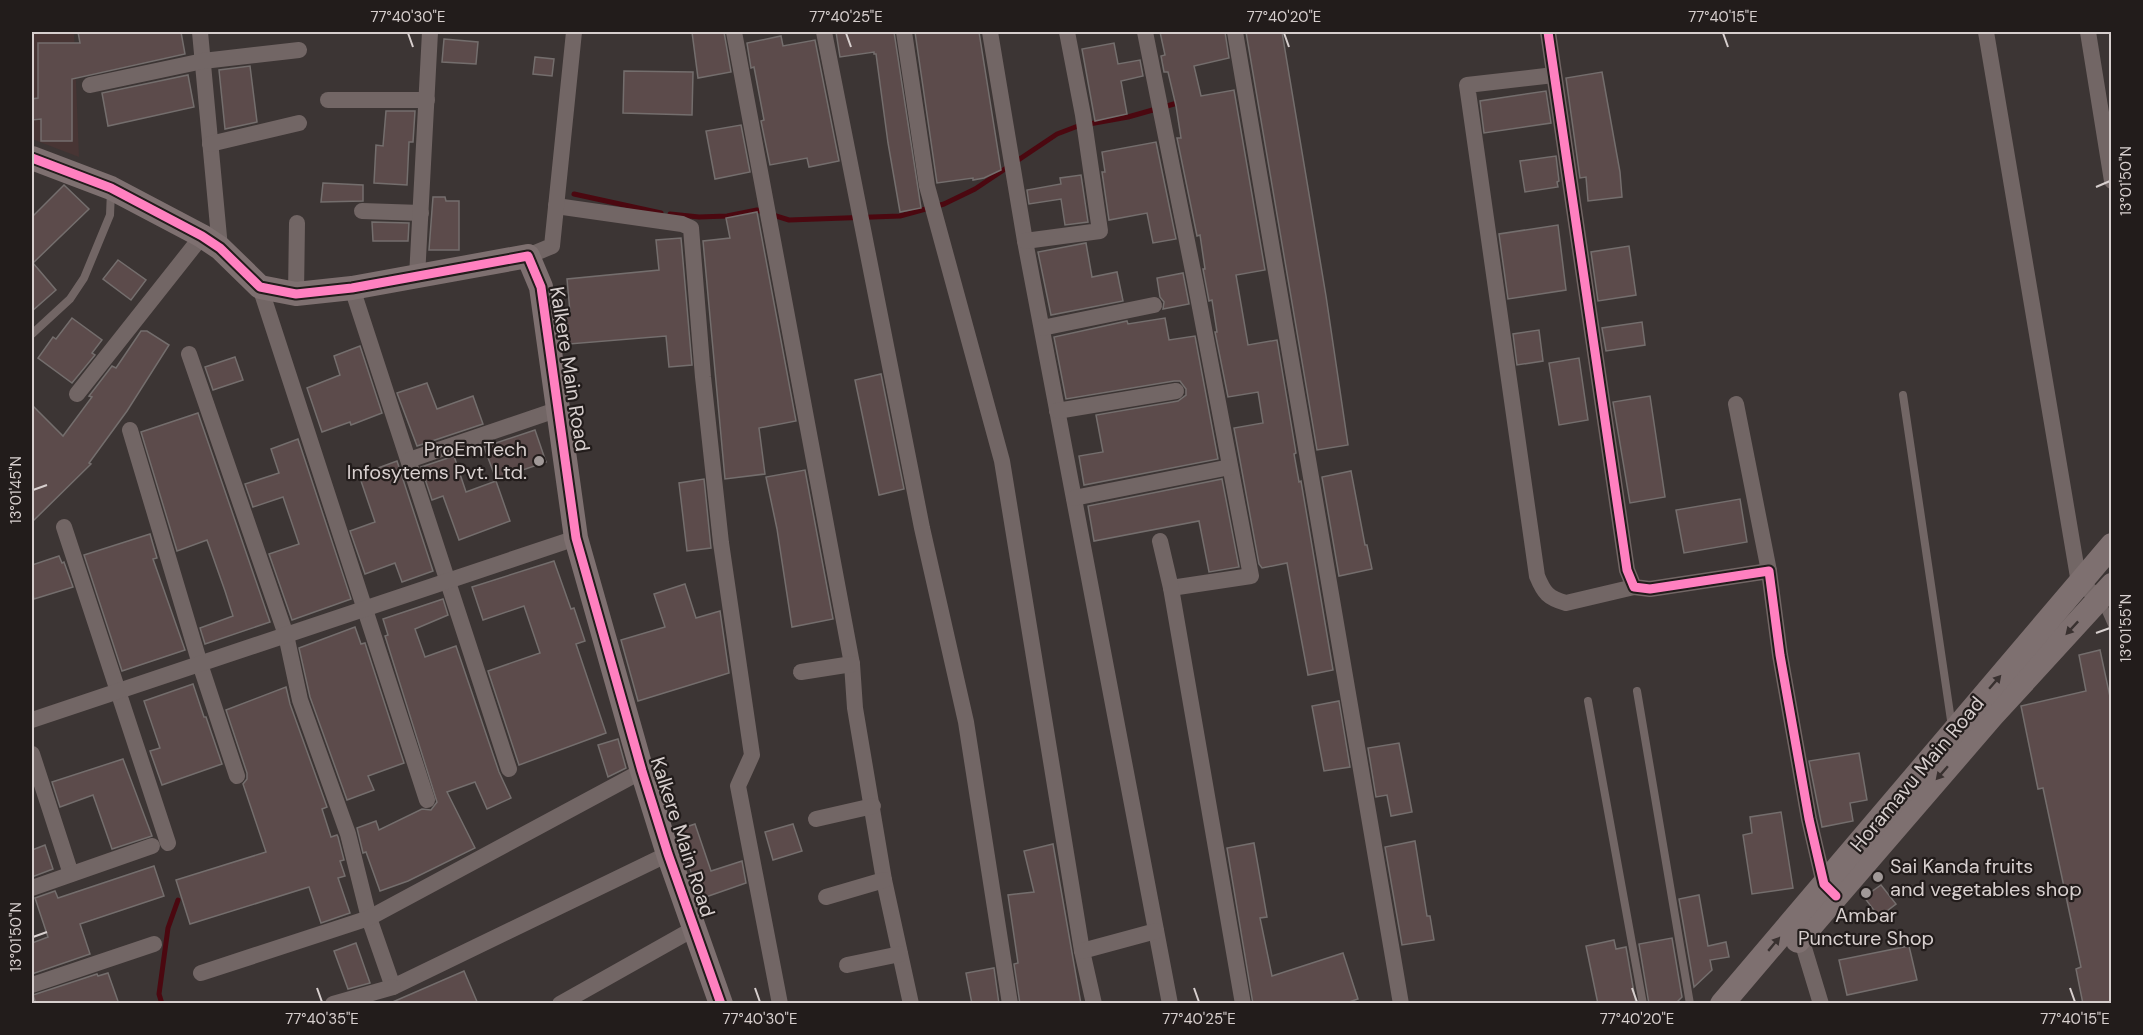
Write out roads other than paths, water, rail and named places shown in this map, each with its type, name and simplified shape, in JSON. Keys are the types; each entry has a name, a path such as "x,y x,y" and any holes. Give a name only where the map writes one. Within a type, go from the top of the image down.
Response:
{"street":[{"path":"76,394 211,242 210,144 200,32"},
{"path":"417,277 430,32"},
{"path":"260,287 296,294 352,288 528,256 552,246 574,32"},
{"path":"734,32 852,664 855,708 884,880 911,1004"},
{"path":"824,32 920,516 966,722 1010,1004"},
{"path":"904,32 927,186 1002,461 1082,951 1094,1004"},
{"path":"990,32 1025,241 1170,1004"},
{"path":"1025,241 1100,231 1083,116 1067,32"},
{"path":"1145,32 1251,576 1172,588"},
{"path":"1235,32 1401,1004"},
{"path":"1548,32 1627,570 1634,587"},
{"path":"1986,32 2079,583 2106,592"},
{"path":"2088,32 2112,181"},
{"path":"90,85 203,61 299,50"},
{"path":"1554,75 1467,85 1537,576 1543,592 1554,600 1566,603 1634,587 1650,589 1768,571"},
{"path":"328,100 427,100"},
{"path":"210,144 299,123"},
{"path":"32,158 111,188 211,242 260,287 427,800"},
{"path":"556,206 682,224 691,228 721,543 752,755 738,786 780,1004"},
{"path":"362,211 421,213"},
{"path":"296,294 297,224"},
{"name":"Kalkere Main Road","path":"528,256 541,286 576,538 642,771 668,854 721,1004"},
{"path":"352,288 509,769"},
{"path":"1042,328 1154,305"},
{"path":"189,354 285,635 300,700 348,834 369,918 393,987"},
{"path":"1057,411 1176,391"},
{"path":"1736,404 1768,571 1780,655 1807,807 1830,890"},
{"path":"409,460 559,409"},
{"path":"130,430 200,664 237,776"},
{"path":"1074,498 1230,467"},
{"path":"32,888 160,845 118,691 64,527"},
{"path":"32,720 576,538"},
{"path":"1161,541 1172,588 1243,1004"},
{"name":"Horamavu Main Road","path":"1722,1004 1830,890 1959,738 2079,583 2112,545"},
{"name":"Horamavu Main Road","path":"1959,738 2106,592"},
{"path":"801,672 852,664"},
{"path":"32,754 71,874"},
{"path":"201,973 369,918 642,771"},
{"path":"816,819 873,806"},
{"path":"333,1004 393,987 668,854"},
{"path":"826,897 884,880"},
{"name":"Horamavu Main Road","path":"1744,1004 1801,938 1830,890"},
{"path":"560,1004 695,928"},
{"path":"1082,951 1156,931"},
{"path":"1801,938 1821,1004"},
{"path":"32,985 154,944"},
{"path":"847,965 900,954"}],"lane":[{"path":"32,334 70,299 84,278 110,215 111,188"},
{"path":"1903,395 1959,738"},
{"path":"2106,592 2112,625"},
{"path":"1637,691 1690,1004"},
{"path":"1588,701 1643,1004"}],"waterway":[{"path":"670,214 699,217 727,216 757,210 789,220 900,216 944,204 975,189 1057,134 1078,126 1128,117 1181,102"},
{"path":"574,194 661,213"},
{"path":"162,1004 159,994 168,928 178,900"}],"place":[{"name":"ProEmTech Infosytems Pvt. Ltd.","path":"539,461"},
{"name":"Sai Kanda fruits and vegetables shop","path":"1878,877"},
{"name":"Ambar Puncture Shop","path":"1866,893"}]}
